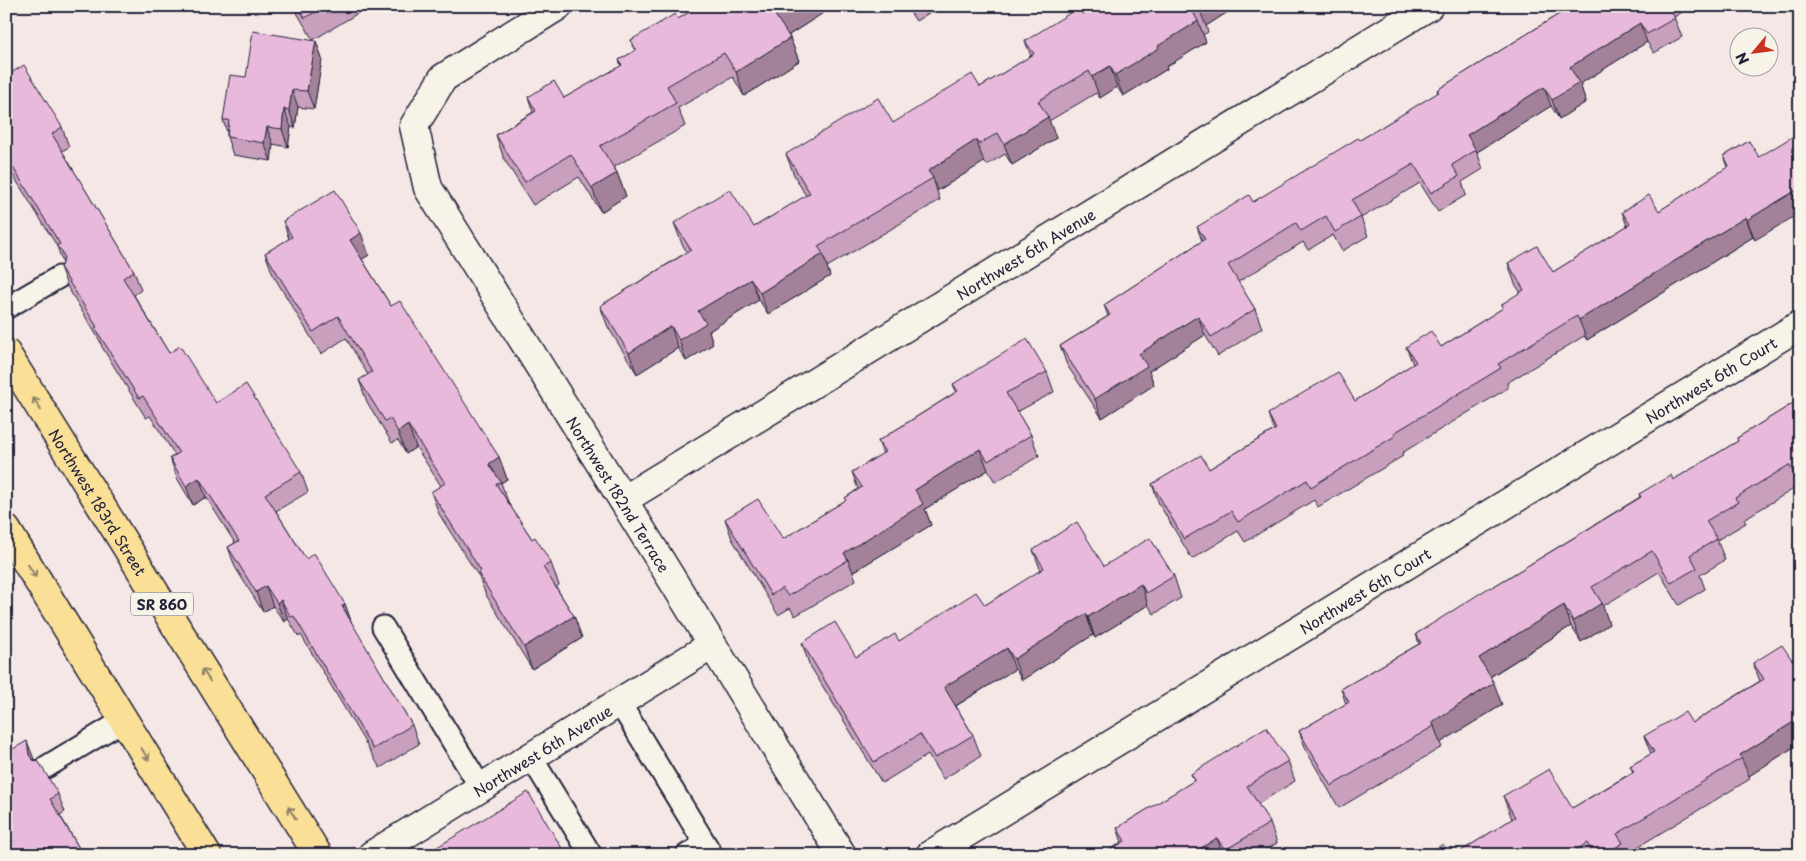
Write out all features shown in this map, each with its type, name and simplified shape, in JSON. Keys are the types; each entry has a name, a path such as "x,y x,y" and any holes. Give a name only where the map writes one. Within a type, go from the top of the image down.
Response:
{"main road":[{"name":"Northwest 183rd Street","path":"6,353 318,855"},
{"path":"6,529 202,846 229,855"}],"street":[{"name":"Northwest 182nd Terrace","path":"558,6 443,78 414,126 428,188 842,855"},
{"name":"Northwest 6th Avenue","path":"623,500 1429,6"},
{"name":"Northwest 6th Court","path":"930,855 1800,325"},
{"name":"Northwest 6th Avenue","path":"372,855 712,645"}],"lane":[{"path":"6,308 59,277"},
{"path":"383,627 481,788"},
{"path":"619,702 708,849 687,855"},
{"path":"46,767 124,720"},
{"path":"531,757 591,855"}],"building":[{"path":"298,6 325,6 305,18"},
{"path":"699,6 789,6 775,15 790,38 736,72 724,53 667,86 676,103 600,146 617,173 592,188 571,154 525,182 496,135 536,111 528,97 554,81 564,98 622,65 619,60 636,50 631,40 675,14 678,19"},
{"path":"1094,6 1197,6 1200,11 1194,14 1198,21 1115,75 1110,66 1092,77 1089,71 1038,101 1048,117 1004,144 998,133 979,144 976,140 928,171 933,178 818,246 823,254 760,293 751,279 698,311 706,323 679,340 671,326 629,353 600,306 691,250 674,223 730,189 754,227 810,193 786,154 878,98 893,123 972,74 980,87 1034,54 1025,41 1078,8 1082,14"},
{"path":"1572,6 1668,6 1675,18 1647,34 1640,23 1570,67 1579,83 1552,100 1544,87 1467,135 1476,150 1452,165 1459,176 1431,193 1414,164 1352,200 1361,217 1335,232 1326,216 1301,231 1296,223 1228,265 1255,309 1211,337 1198,316 1139,354 1147,366 1095,399 1060,346 1110,315 1104,305 1205,239 1197,227 1249,195 1253,202 1358,138 1360,140 1439,92 1437,90"},
{"path":"253,31 316,41 307,91 292,90 289,110 284,109 282,129 267,127 264,143 227,137 229,120 223,120 230,75 246,77"},
{"path":"24,65 62,127 52,134 134,271 123,278 169,353 180,346 216,403 246,384 301,472 265,494 306,559 314,553 345,604 342,606 412,725 373,749 294,616 291,617 281,600 277,603 266,586 256,592 228,547 239,541 199,478 186,486 170,458 179,453 143,396 139,398 95,328 97,327 60,267 64,257 62,251 56,246 60,244 6,156 6,76"},
{"path":"1800,132 1800,188 1747,220 1746,217 1579,320 1577,316 1498,364 1501,368 1394,433 1395,436 1311,487 1307,480 1238,522 1231,511 1184,539 1152,484 1201,455 1209,469 1276,429 1268,414 1338,372 1355,401 1416,362 1406,347 1431,331 1441,347 1503,308 1502,304 1524,290 1508,263 1537,246 1553,272 1630,224 1622,212 1649,195 1659,211 1729,166 1724,156 1749,141 1759,157"},
{"path":"335,190 361,233 350,240 391,306 400,301 499,457 489,464 501,482 496,484 532,539 535,537 551,563 543,567 574,616 524,647 478,573 481,571 431,492 445,483 408,425 398,432 390,418 385,421 359,380 372,372 338,316 313,332 265,253 292,237 283,221"},
{"path":"1027,339 1047,372 1006,393 1031,435 988,461 980,449 915,490 923,504 844,553 848,560 788,596 782,588 771,595 725,519 758,499 783,539 846,500 845,498 862,487 852,472 885,452 878,441 958,391 953,384"},
{"path":"1800,399 1800,481 1789,465 1735,498 1738,502 1706,521 1717,539 1690,555 1697,568 1671,583 1652,551 1592,587 1602,603 1573,621 1564,605 1479,658 1494,683 1432,722 1434,726 1331,786 1299,731 1349,702 1341,689 1421,643 1416,634 1490,587 1641,497 1639,494 1671,475 1673,480 1738,441 1737,438"},
{"path":"1077,522 1104,566 1150,538 1174,576 1146,593 1141,584 1088,617 1086,614 1014,659 1007,648 944,687 973,735 935,758 920,734 874,762 802,643 835,622 856,657 895,634 899,641 976,592 985,605 1044,568 1033,550"},
{"path":"1782,645 1792,660 1800,656 1800,718 1740,755 1742,758 1617,834 1623,843 1603,855 1594,855 1587,843 1568,855 1455,855 1515,817 1503,796 1549,769 1572,808 1634,772 1630,766 1654,752 1644,736 1685,712 1692,723 1764,679 1753,663"},
{"path":"1266,727 1288,761 1247,786 1270,823 1225,850 1217,838 1190,855 1102,855 1125,841 1117,828 1195,780 1191,774"},
{"path":"27,741 29,755 33,760 39,762 58,794 50,799 83,855 11,855 6,848 6,845 13,841 6,831 6,742 11,750"},
{"path":"528,792 566,855 424,855"},
{"path":"1443,844 1449,855 1426,855"}]}
